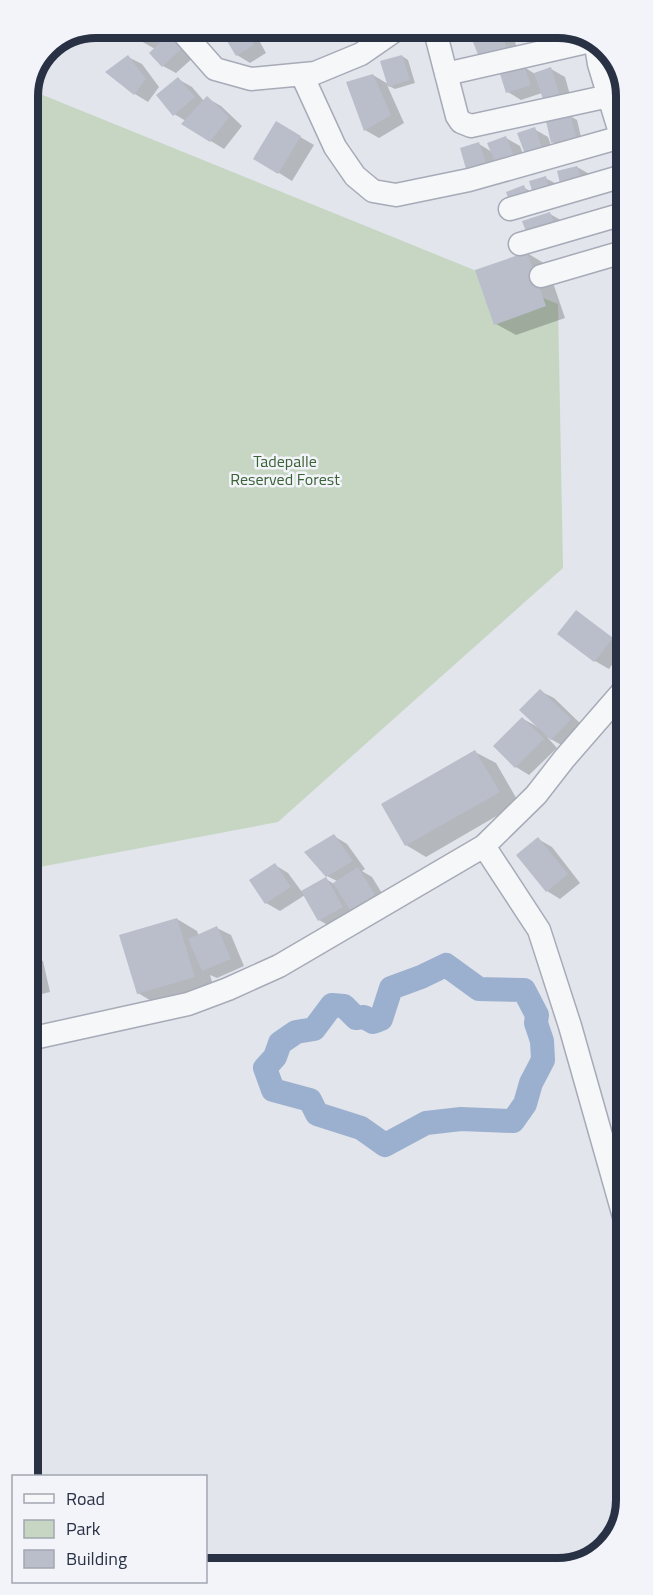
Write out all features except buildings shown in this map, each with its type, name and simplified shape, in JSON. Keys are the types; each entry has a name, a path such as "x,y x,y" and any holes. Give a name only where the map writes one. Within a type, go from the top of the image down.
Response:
{"street":[{"path":"186,38 215,69 251,79 315,73 361,54 384,38"},
{"path":"437,38 457,116 461,122 471,126 609,96"},
{"path":"446,74 582,43"},
{"path":"598,53 615,116"},
{"path":"302,75 335,147 345,162 355,176 373,190 384,193 396,195 469,180 615,141"},
{"path":"510,209 615,178"},
{"path":"520,244 615,216"},
{"path":"541,276 615,254"},
{"path":"38,1038 188,1004 279,966 484,846 536,795 615,700"},
{"path":"484,846 539,930 570,1026 615,1185"}],"green space":[{"name":"Tadepalle Reserved Forest","path":"38,93 558,304 563,568 278,822 38,867"}],"waterway":[{"path":"446,965 479,989 524,990 537,1015 536,1023 542,1041 543,1060 531,1083 525,1104 513,1121 461,1119 426,1123 385,1145 361,1128 317,1114 310,1100 273,1090 265,1068 275,1057 280,1043 296,1032 314,1029 332,1005 344,1006 356,1018 364,1017 373,1022 381,1019 391,988 446,965"}]}
